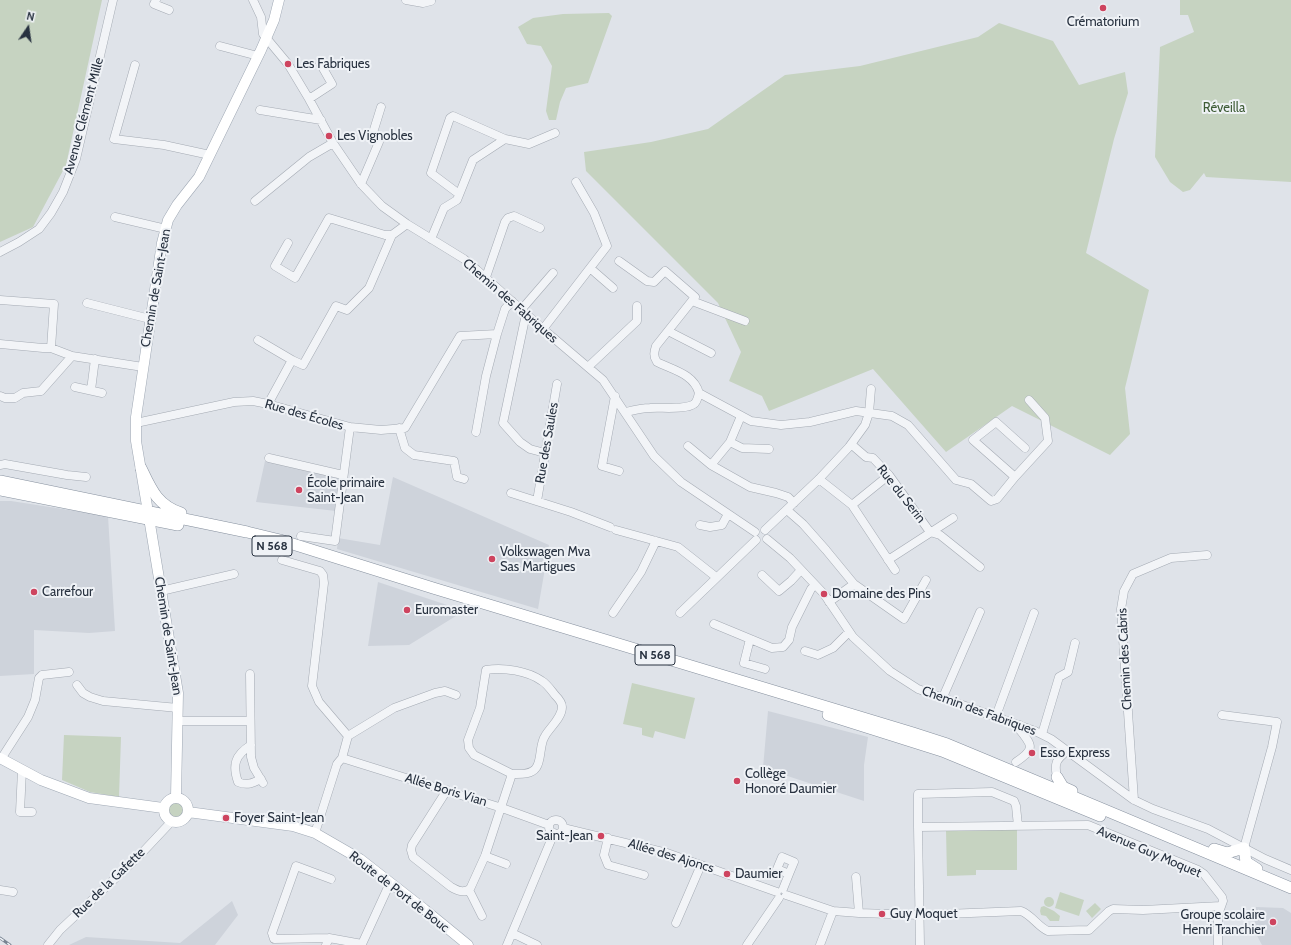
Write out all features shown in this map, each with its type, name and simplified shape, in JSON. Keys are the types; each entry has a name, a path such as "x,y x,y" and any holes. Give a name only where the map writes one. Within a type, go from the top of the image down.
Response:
{"highway":[{"path":"141,468 158,500 164,506 178,512 247,532"},
{"name":"N 568","path":"0,481 280,540 433,588 913,733 948,744 1291,886"},
{"name":"N 568","path":"0,490 278,547 899,737 942,751 983,767 1291,895"},
{"path":"0,494 27,499 61,502"},
{"path":"948,744 959,746 1007,763 1016,762"},
{"path":"1057,777 1063,787 1085,797 1114,814"},
{"path":"1127,819 1222,852 1234,852 1244,848 1246,862 1291,886"}],"main road":[{"name":"Chemin de Saint-Jean","path":"147,506 136,441 136,423 150,319 162,243 168,220 177,205 199,177 258,56 274,20 279,0"},
{"name":"Chemin de Saint-Jean","path":"150,524 178,693 176,797"},
{"path":"0,759 42,780 89,798 163,808"},
{"path":"176,797 184,800 187,804 188,812 187,816 181,821 171,822 164,815 163,808 166,802 176,797"},
{"name":"Route de Port de Bouc","path":"188,812 293,826 315,833 360,859 468,945"}],"street":[{"name":"Avenue Clément Mille","path":"0,252 39,229 51,213 63,192 77,152 113,0"},
{"path":"156,0 154,4 169,10"},
{"path":"254,0 261,17 263,34 266,38"},
{"path":"406,0 423,3 431,1"},
{"name":"Chemin des Fabriques","path":"266,38 288,64 333,143 361,184 382,206 407,224 464,259 486,277 543,329 603,380 626,412 654,456 681,482 755,532"},
{"path":"220,46 258,56"},
{"path":"309,99 332,84 320,63"},
{"path":"135,65 114,139 164,145 210,155"},
{"path":"361,184 379,142 372,136 380,107"},
{"path":"260,110 321,120"},
{"path":"460,194 431,173 450,118 453,116 505,139 529,144 555,133"},
{"path":"431,239 444,208 457,200 473,160 505,139"},
{"path":"255,201 308,157 333,143"},
{"path":"543,329 607,246 594,214 576,182"},
{"path":"486,277 505,222 508,218 514,216 540,228"},
{"path":"115,217 166,228"},
{"path":"288,243 275,266 295,278 329,218 392,236"},
{"path":"258,340 303,365 336,306 347,310 369,288 392,236 407,224"},
{"path":"619,261 647,281 654,282 665,271 693,299 745,321"},
{"path":"590,268 613,288"},
{"path":"545,453 530,449 520,442 503,423 524,312 554,273"},
{"path":"693,299 656,346 654,358 657,362 686,376 694,382 699,393 751,421 781,424 810,422 856,411 892,416 908,425 956,480 971,484 991,501 997,499 1048,441 1045,418 1029,400"},
{"path":"0,300 54,304 51,348"},
{"path":"476,432 486,376 497,334 504,309 512,301"},
{"path":"86,303 150,319"},
{"path":"588,368 637,321 636,306"},
{"path":"668,331 711,353"},
{"path":"350,428 381,430 405,428 460,336 497,334"},
{"path":"0,344 51,348 72,356 143,367"},
{"path":"0,396 5,398 16,398 23,393 41,391 72,356"},
{"path":"91,390 96,359"},
{"path":"268,404 292,360"},
{"name":"Rue des Saules","path":"537,501 557,384"},
{"path":"75,387 102,393"},
{"path":"765,530 819,479 851,444 865,425 869,413 871,389"},
{"path":"626,412 636,409 685,407 694,405 699,393"},
{"path":"615,396 602,466 619,471"},
{"name":"Rue des Écoles","path":"136,423 234,402 253,401 350,428 335,541 301,536"},
{"path":"711,465 730,442 741,416"},
{"path":"1015,477 973,440 996,422 1025,448"},
{"path":"398,428 406,448 414,455 454,461 457,477 464,479"},
{"path":"730,442 742,448 769,449"},
{"name":"Rue du Serin","path":"851,444 866,457 873,458 889,475 930,532"},
{"path":"688,446 711,465 750,487 788,497 794,503"},
{"path":"269,458 343,475"},
{"path":"0,465 5,464 86,477"},
{"path":"852,505 889,475"},
{"path":"819,479 852,505 895,570"},
{"path":"511,493 613,528 678,547 716,577"},
{"path":"787,510 803,524 854,584 904,619 926,580"},
{"path":"700,525 710,527 722,525 728,514"},
{"path":"888,560 953,518"},
{"path":"756,540 754,535 755,532 759,529 765,530"},
{"path":"756,540 762,542 767,539 768,535 765,530"},
{"path":"930,532 940,535 980,567"},
{"name":"Chemin des Fabriques","path":"767,539 790,558 815,585 829,602 853,638 890,671 918,689 996,716 1042,734 1134,800 1153,809 1208,829 1265,859 1291,870"},
{"path":"680,613 756,540"},
{"path":"613,613 641,572 656,541"},
{"name":"Chemin des Cabris","path":"1134,800 1121,609 1124,591 1133,574 1171,558 1206,555"},
{"path":"282,560 320,571 323,574 324,583 312,686 319,702 348,736"},
{"path":"762,575 779,591 801,570"},
{"path":"161,591 234,574"},
{"path":"829,602 854,584"},
{"path":"714,624 772,648 783,647 789,640 792,627 815,585"},
{"path":"943,697 980,612"},
{"path":"996,716 1034,613"},
{"path":"805,651 818,655 833,648 849,632"},
{"path":"750,639 744,663 765,669"},
{"path":"1042,734 1059,677 1068,672 1075,643"},
{"path":"493,669 518,671 534,676 544,682 560,700 563,706 561,714 544,736 536,767 533,771 522,774 512,774 474,755 469,748 468,740 480,708 486,670 493,669"},
{"path":"0,759 28,717 35,700 39,678 42,675 69,672"},
{"path":"250,674 252,762 262,781 244,785 238,782 235,774 236,760 240,752 251,745"},
{"path":"78,685 83,693 103,701 178,708"},
{"path":"315,833 337,764 342,758 348,736 394,708 435,693 445,691 456,695"},
{"path":"1222,715 1277,722 1272,748 1244,848"},
{"path":"177,721 250,720"},
{"path":"1016,762 1026,755 1030,748 1030,741 1019,729 1020,725"},
{"path":"1057,777 1055,767 1059,757 1067,751"},
{"name":"Allée Boris Vian","path":"342,758 447,790 549,825"},
{"path":"22,770 20,812 32,812"},
{"path":"447,790 412,845 411,850 413,857 451,887 458,891 465,892 470,889 485,856 512,774"},
{"path":"920,945 918,794 992,792 1014,801 1018,826"},
{"path":"553,820 558,820 562,822 563,828 560,832 554,833 550,830 549,825 553,820"},
{"name":"Rue de la Gafette","path":"48,945 60,930 140,855 171,822"},
{"name":"Avenue Guy Moquet","path":"918,827 1088,825 1198,870 1204,874 1222,897 1223,901 1218,915 1218,945"},
{"name":"Allée des Ajoncs","path":"563,828 667,853 833,911 859,914 920,915 1021,911 1026,913 1046,930 1087,930 1111,909 1144,910 1221,906"},
{"path":"506,945 554,833"},
{"path":"608,838 604,855 608,865 644,875"},
{"path":"485,856 506,864"},
{"path":"676,923 701,865"},
{"path":"331,879 296,866 272,933 274,939 362,944 390,883"},
{"path":"746,945 781,893 789,874"},
{"path":"856,877 859,914"},
{"path":"0,890 14,892"},
{"path":"468,890 482,916"},
{"path":"820,945 833,911"},
{"path":"512,933 537,945"}],"shaded area":[{"name":"École primaire Saint-Jean","path":"265,461 340,477 336,511 256,502"},
{"path":"393,477 549,545 538,609 337,549 338,538 380,545"},
{"path":"0,501 11,501 108,516 115,631 89,633 34,630 34,674 0,676"},
{"path":"378,582 464,611 409,645 368,646"},
{"path":"768,711 868,737 864,765 864,801 763,768"},
{"path":"232,901 238,915 215,945 69,945 86,937 180,943"},
{"name":"Groupe scolaire Henri Tranchier","path":"1256,907 1283,908 1291,913 1291,945 1262,945 1254,930"}],"green space":[{"path":"0,0 102,0 66,165 33,227 0,242"},
{"name":"Réveilla","path":"1180,0 1291,0 1291,182 1206,177 1204,173 1190,190 1183,192 1170,182 1155,157 1160,47 1194,32 1188,15 1180,15"},
{"path":"609,13 612,16 588,83 566,88 560,102 556,120 549,120 546,111 552,66 541,46 527,44 518,27 533,18 563,14"},
{"path":"999,23 1053,41 1079,85 1125,72 1128,93 1114,139 1086,253 1149,290 1125,388 1130,434 1110,455 1012,406 946,452 873,369 769,411 762,396 729,381 741,352 718,303 586,171 584,152 651,142 708,129 785,75 860,66 978,37"},
{"path":"632,683 695,698 685,739 655,731 653,738 642,735 642,728 623,724"},
{"path":"64,735 121,737 119,797 90,792 62,780"},
{"path":"175,800 182,803 185,810 182,817 175,820 168,817 165,810 168,803"},
{"path":"1017,829 1017,870 976,870 976,875 947,876 946,830"},
{"path":"1060,892 1084,900 1079,916 1055,908"},
{"path":"1049,897 1054,902 1049,907 1044,902"},
{"path":"1095,903 1101,909 1092,918 1086,911"},
{"path":"1044,906 1060,916 1059,921 1050,921 1046,916 1041,915 1041,907"}],"railway":[{"path":"0,938 10,945"}],"place":[{"name":"Crématorium","path":"1103,8"},
{"name":"Les Fabriques","path":"288,64"},
{"name":"Les Vignobles","path":"329,136"},
{"name":"École primaire Saint-Jean","path":"299,490"},
{"name":"Volkswagen Mva Sas Martigues","path":"492,559"},
{"name":"Carrefour","path":"34,592"},
{"name":"Domaine des Pins","path":"824,594"},
{"name":"Euromaster","path":"407,610"},
{"name":"Esso Express","path":"1032,753"},
{"name":"Collège Honoré Daumier","path":"737,781"},
{"name":"Foyer Saint-Jean","path":"226,818"},
{"name":"Saint-Jean","path":"601,836"},
{"name":"Daumier","path":"727,874"},
{"name":"Guy Moquet","path":"882,914"},
{"name":"Groupe scolaire Henri Tranchier","path":"1273,922"}]}
